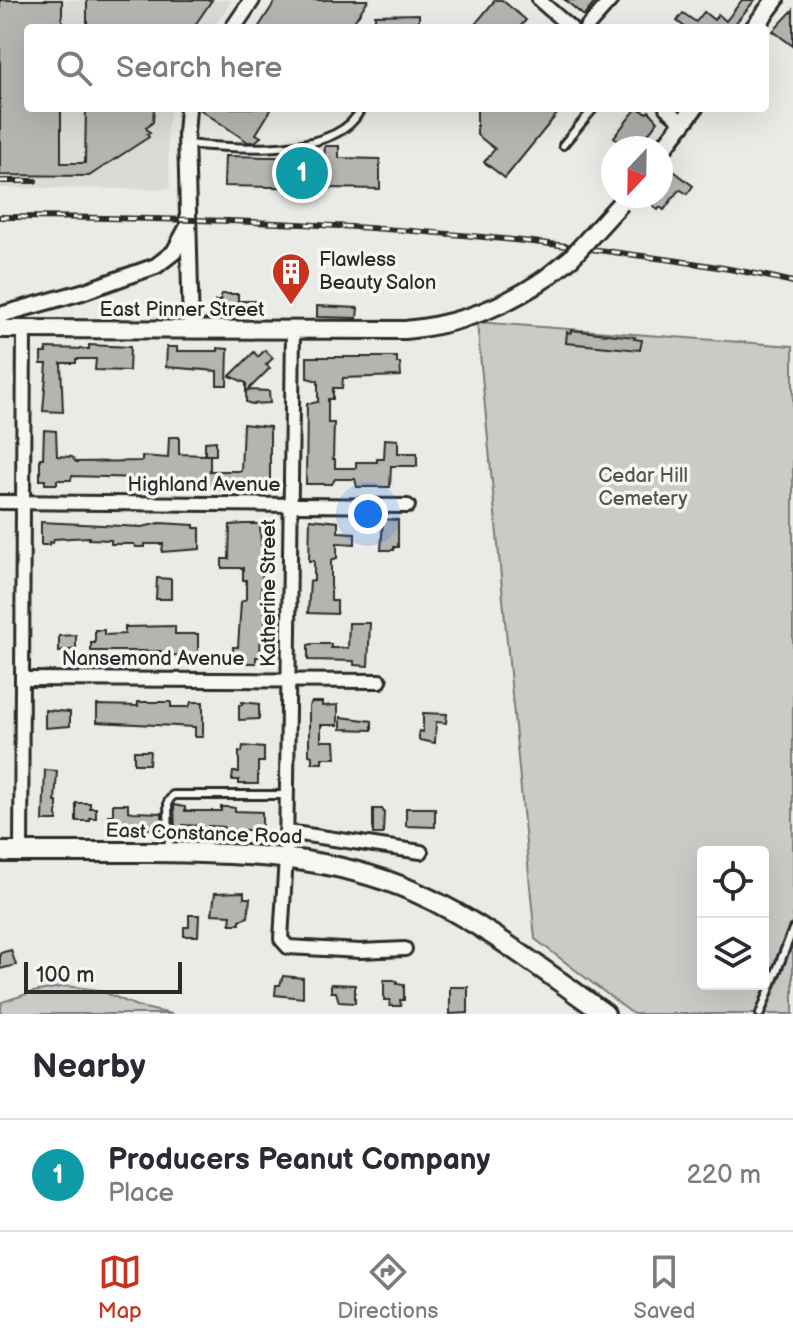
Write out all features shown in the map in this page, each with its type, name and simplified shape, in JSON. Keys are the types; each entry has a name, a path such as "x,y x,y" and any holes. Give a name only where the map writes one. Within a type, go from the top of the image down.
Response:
{"main road":[{"path":"757,24 775,0"},
{"path":"673,136 691,112"},
{"name":"East Pinner Street","path":"0,329 405,330 442,325 502,304 546,278 589,240 616,208"},
{"name":"East Constance Road","path":"0,852 286,857 348,868 439,903 499,940 605,1014"}],"street":[{"path":"236,24 252,0"},
{"path":"539,0 566,24"},
{"path":"590,24 611,0"},
{"path":"188,112 191,330"},
{"path":"671,112 683,123"},
{"path":"0,315 82,292 156,266 174,252 189,222"},
{"path":"21,852 24,329"},
{"name":"Katherine Street","path":"293,330 283,944 330,950 405,949"},
{"name":"Highland Avenue","path":"0,502 408,506"},
{"name":"Nansemond Avenue","path":"22,679 380,681"},
{"path":"287,832 421,852"}],"lane":[{"path":"186,144 261,149 304,143 340,131 352,123 359,112"},
{"path":"563,145 591,112"},
{"path":"169,853 168,802 173,795 287,795"},
{"path":"760,1014 793,929"}],"shaded area":[{"path":"0,0 232,0 216,24 24,24 24,112 170,112 167,129 170,189 0,188"}],"green space":[{"name":"Cedar Hill Cemetery","path":"477,322 793,346 793,1014 633,1014 535,939"},
{"path":"66,986 99,990 139,1007 172,1014 0,1014 2,1002"}],"building":[{"path":"0,0 62,0 62,24 24,24 24,112 61,112 61,163 85,163 86,112 154,112 153,122 146,128 149,137 89,176 0,175"},
{"path":"87,0 212,0 196,24 87,24"},
{"path":"276,0 368,0 353,24 261,24"},
{"path":"495,0 502,0 526,20 522,24 475,24"},
{"path":"565,0 597,0 584,16"},
{"path":"742,0 755,0 735,24 681,24 677,21 683,13 696,22 704,12 714,20 718,14 726,21"},
{"path":"793,10 793,46 773,31"},
{"path":"419,14 419,24 375,24 375,15"},
{"path":"204,112 270,112 256,134 261,137 255,142 248,142"},
{"path":"477,112 559,112 505,178 484,162 495,149 477,135"},
{"path":"634,112 650,112 658,121 646,136 615,136"},
{"path":"325,146 339,146 339,158 380,159 380,189 224,186 225,156 324,158"},
{"path":"673,170 693,186 687,194 678,191 673,198"},
{"path":"221,294 238,294 238,301 257,301 257,310 215,310 215,301 221,301"},
{"path":"317,306 358,308 357,318 317,317"},
{"path":"571,330 635,337 642,340 640,350 566,343 567,332 571,333"},
{"path":"89,345 130,347 129,371 95,370 96,359 61,363 63,412 43,411 47,364 41,364 41,353 46,353 46,348 89,349"},
{"path":"167,347 177,347 177,351 228,349 227,385 217,385 217,371 166,367"},
{"path":"265,350 273,358 266,365 270,368 248,390 269,391 270,403 252,404 246,402 246,383 230,376 254,352 258,357"},
{"path":"307,357 397,357 401,376 343,378 342,388 333,388 333,399 328,399 328,423 334,423 333,459 335,468 356,468 356,462 377,462 377,459 384,459 385,439 398,440 398,453 417,453 417,466 391,466 390,487 357,487 355,479 335,479 332,484 306,484 307,404 318,402 318,381 307,378"},
{"path":"243,424 270,427 270,488 224,485 224,489 205,489 205,485 139,481 139,478 72,476 71,480 57,480 57,484 45,484 45,480 40,480 44,430 56,431 57,456 72,457 76,462 142,461 142,456 168,458 169,437 179,437 179,454 205,455 205,442 216,441 216,455 210,455 210,471 241,471"},
{"path":"310,519 338,522 338,532 355,533 355,544 337,543 337,558 331,560 331,601 337,601 337,614 308,613 310,581 314,581 314,561 309,561"},
{"path":"383,519 398,520 398,547 394,550 381,550"},
{"path":"41,522 142,527 160,523 194,525 194,528 200,528 200,549 162,552 163,544 136,547 134,544 111,544 111,540 89,537 54,539 49,545 41,545"},
{"path":"260,524 261,545 264,545 261,599 265,599 265,633 261,633 260,657 256,657 256,663 245,663 245,659 232,659 233,647 238,647 246,580 243,580 243,568 222,568 222,559 229,559 230,525"},
{"path":"157,578 171,579 171,599 156,599"},
{"path":"349,623 370,623 368,666 354,665 354,661 308,660 308,645 331,644 331,648 348,648"},
{"path":"175,626 175,634 198,634 198,654 161,656 161,651 91,651 91,643 95,643 95,630 104,630 104,635 125,634 125,627"},
{"path":"76,635 76,649 59,652 59,636"},
{"path":"138,702 171,702 171,707 189,707 191,702 203,702 203,737 195,737 195,727 97,722 97,705 138,706"},
{"path":"242,702 259,704 259,719 239,720 239,705"},
{"path":"312,702 322,702 322,706 338,705 338,725 321,725 321,741 335,741 336,758 322,758 322,763 312,763 312,756 309,755 309,706"},
{"path":"45,710 70,712 70,726 45,728"},
{"path":"423,713 447,714 446,723 436,722 435,743 419,740 419,731 423,732"},
{"path":"341,717 372,721 372,730 341,729"},
{"path":"243,746 264,748 264,762 258,762 258,784 239,784 239,780 232,780 233,772 239,772 239,752 242,752"},
{"path":"134,751 150,751 149,764 134,764"},
{"path":"45,770 57,771 57,821 43,821"},
{"path":"76,803 90,803 90,808 96,808 96,818 76,821"},
{"path":"113,804 128,804 128,811 133,812 162,813 163,829 108,828 108,815 113,815"},
{"path":"174,805 185,807 185,811 221,811 221,807 229,807 235,808 235,811 262,812 262,827 257,826 257,830 224,830 224,827 208,826 207,830 199,830 199,826 183,825 182,829 175,829"},
{"path":"406,808 435,808 435,827 406,826"},
{"path":"373,809 384,812 383,834 373,834"},
{"path":"244,892 244,898 250,898 248,917 240,920 240,924 230,924 231,915 212,914 215,893"},
{"path":"189,915 199,915 198,936 184,936 184,927 189,927"},
{"path":"11,950 16,965 0,969 0,953"},
{"path":"283,976 303,978 303,998 275,995 276,985 280,985"},
{"path":"384,980 404,985 401,1006 390,1006 390,1000 384,1000"},
{"path":"331,984 355,985 355,1003 339,1002 336,992 331,992"},
{"path":"450,987 468,987 468,1013 450,1014"}],"railway":[{"path":"0,181 35,181"},
{"path":"0,217 231,221 460,235 658,258 793,282"}],"place":[{"name":"Producers Peanut Company","path":"302,173"},
{"name":"Flawless Beauty Salon","path":"291,306"}]}
